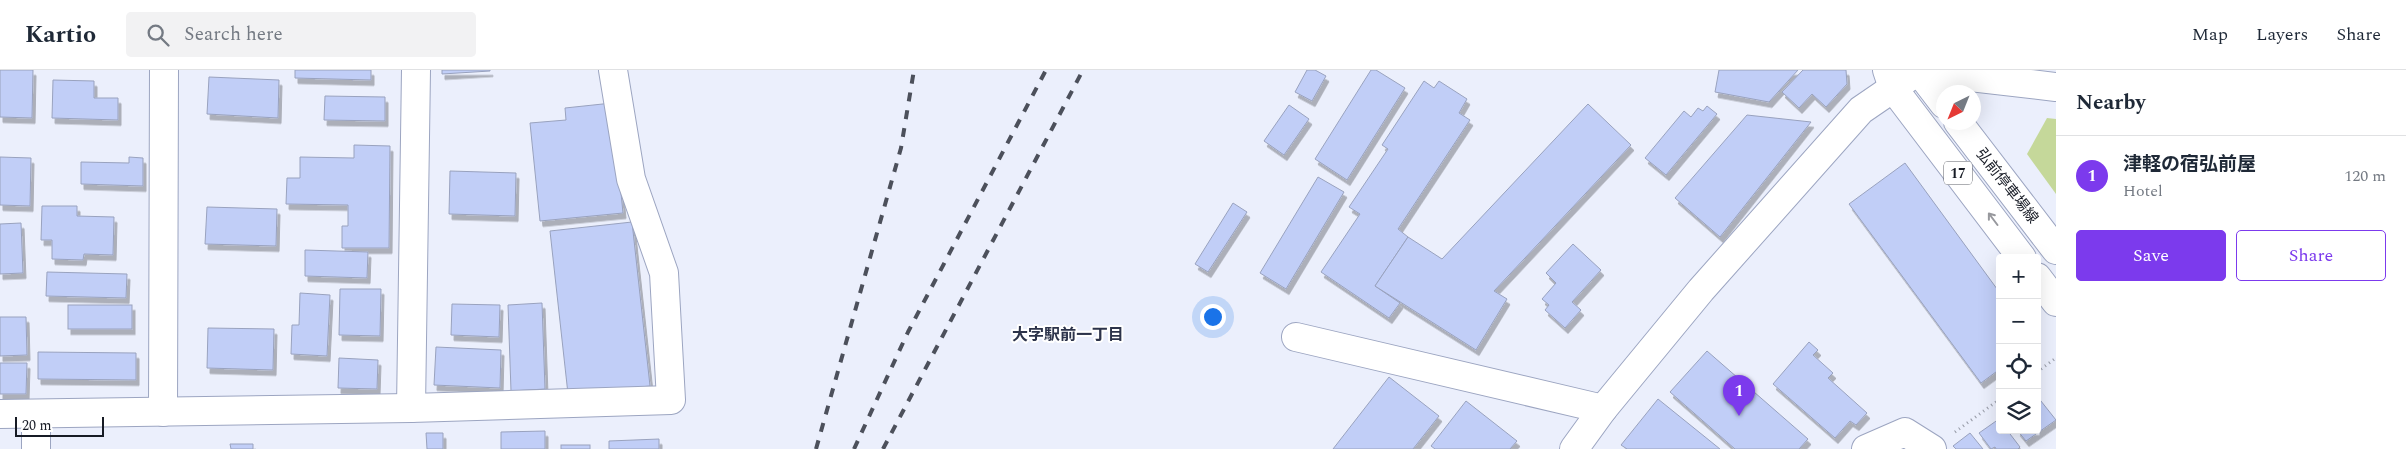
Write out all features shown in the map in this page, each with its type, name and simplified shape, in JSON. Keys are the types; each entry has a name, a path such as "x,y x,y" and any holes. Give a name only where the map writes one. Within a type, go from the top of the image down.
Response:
{"street":[{"path":"164,70 164,412"},
{"path":"411,408 416,70"},
{"path":"0,414 411,408 671,400 664,274 631,179 613,70"},
{"path":"1918,70 1936,94"},
{"path":"1574,449 1604,409 1701,290 1890,79 1918,70 2056,87"},
{"name":"弘前停車場線","path":"1890,79 2019,254"},
{"name":"弘前停車場線","path":"1964,130 2056,250"},
{"path":"2041,283 2056,302"},
{"path":"1296,337 1604,409"},
{"path":"36,414 36,449"},
{"path":"1866,449 1905,432 1932,449"}],"path":[{"path":"2041,369 2056,358"},
{"path":"1932,449 1996,402"}],"green space":[{"path":"2047,118 2056,119 2056,194 2027,154"}],"building":[{"path":"0,70 33,70 32,118 0,117"},
{"path":"295,70 371,70 371,80 295,78"},
{"path":"442,70 490,70 490,71 442,74"},
{"path":"1307,70 1315,70 1326,76 1312,101 1295,92"},
{"path":"1371,70 1376,70 1405,88 1347,180 1315,159"},
{"path":"1719,70 1798,70 1769,102 1715,92"},
{"path":"1803,70 1846,70 1847,84 1826,107 1812,94 1799,108 1782,92"},
{"path":"209,77 279,80 278,118 207,114"},
{"path":"53,80 94,81 94,98 118,98 118,120 52,118"},
{"path":"1424,81 1434,88 1439,81 1467,99 1459,113 1470,120 1398,229 1408,237 1375,286 1400,303 1389,318 1321,272 1360,214 1349,207 1388,149 1382,145"},
{"path":"325,96 385,97 385,121 324,120"},
{"path":"612,103 623,213 540,221 530,123 566,120 565,108"},
{"path":"1588,104 1631,145 1494,291 1507,299 1476,350 1375,286 1408,237 1442,259"},
{"path":"1289,105 1309,119 1284,155 1264,141"},
{"path":"1707,106 1717,114 1666,175 1645,158 1684,111 1691,117 1698,108 1703,111"},
{"path":"1747,115 1811,122 1720,237 1675,198"},
{"path":"354,145 390,146 389,248 342,248 342,226 348,226 348,205 286,204 287,178 300,178 300,157 354,158"},
{"path":"0,157 31,158 30,206 0,205"},
{"path":"129,157 143,158 143,186 81,184 81,162 129,163"},
{"path":"1905,163 1996,288 1996,372 1981,383 1849,204"},
{"path":"450,171 516,173 515,216 449,214"},
{"path":"1318,177 1344,192 1286,289 1260,273"},
{"path":"1233,203 1247,212 1208,272 1195,264"},
{"path":"42,206 77,206 77,216 114,217 113,255 84,254 83,260 52,259 52,240 41,240"},
{"path":"207,207 277,209 276,246 205,244"},
{"path":"632,222 650,386 568,394 550,231"},
{"path":"21,223 23,273 0,274 0,224"},
{"path":"1573,244 1601,270 1572,302 1581,310 1565,328 1545,310 1549,305 1542,299 1556,283 1546,273"},
{"path":"305,250 368,252 367,278 305,276"},
{"path":"47,272 127,274 126,298 46,296"},
{"path":"340,289 381,289 380,336 339,335"},
{"path":"300,293 330,295 327,356 291,354 292,325 299,325"},
{"path":"542,303 545,389 511,391 508,305"},
{"path":"452,304 500,305 499,337 451,335"},
{"path":"68,305 132,305 132,329 68,329"},
{"path":"0,317 26,317 27,355 0,356"},
{"path":"208,328 274,329 273,370 207,368"},
{"path":"1809,342 1818,350 1813,355 1833,373 1828,378 1867,413 1856,425 1850,421 1835,438 1773,384"},
{"path":"436,347 501,350 500,388 434,385"},
{"path":"1707,351 1808,439 1799,449 1735,449 1670,392"},
{"path":"38,352 136,353 136,380 38,379"},
{"path":"339,358 378,360 377,389 338,388"},
{"path":"0,363 27,363 26,394 0,394"},
{"path":"1389,377 1439,416 1413,449 1333,449"},
{"path":"1658,399 1720,449 1627,449 1621,445"},
{"path":"1466,401 1517,441 1510,449 1435,449 1431,446"},
{"path":"2041,401 2056,420 2041,430"},
{"path":"1996,421 1996,434 2010,434 2020,447 2018,449 1996,449 1995,447 1991,449 1979,433"},
{"path":"545,431 545,449 501,449 501,432"},
{"path":"426,433 443,433 443,449 427,449"},
{"path":"1970,433 1983,449 1956,449 1953,446"},
{"path":"2020,434 2036,434 2026,441"},
{"path":"659,439 659,449 609,449 609,441"},
{"path":"230,444 253,444 253,449 231,449"},
{"path":"561,445 590,445 590,449 561,449"}],"railway":[{"path":"816,449 901,148 914,70"},
{"path":"854,449 908,332 1046,70"},
{"path":"883,449 1083,70"}],"place":[{"name":"津軽の宿弘前屋","path":"1739,416"}],"district":[{"name":"大字駅前一丁目","path":"1068,335"}]}
